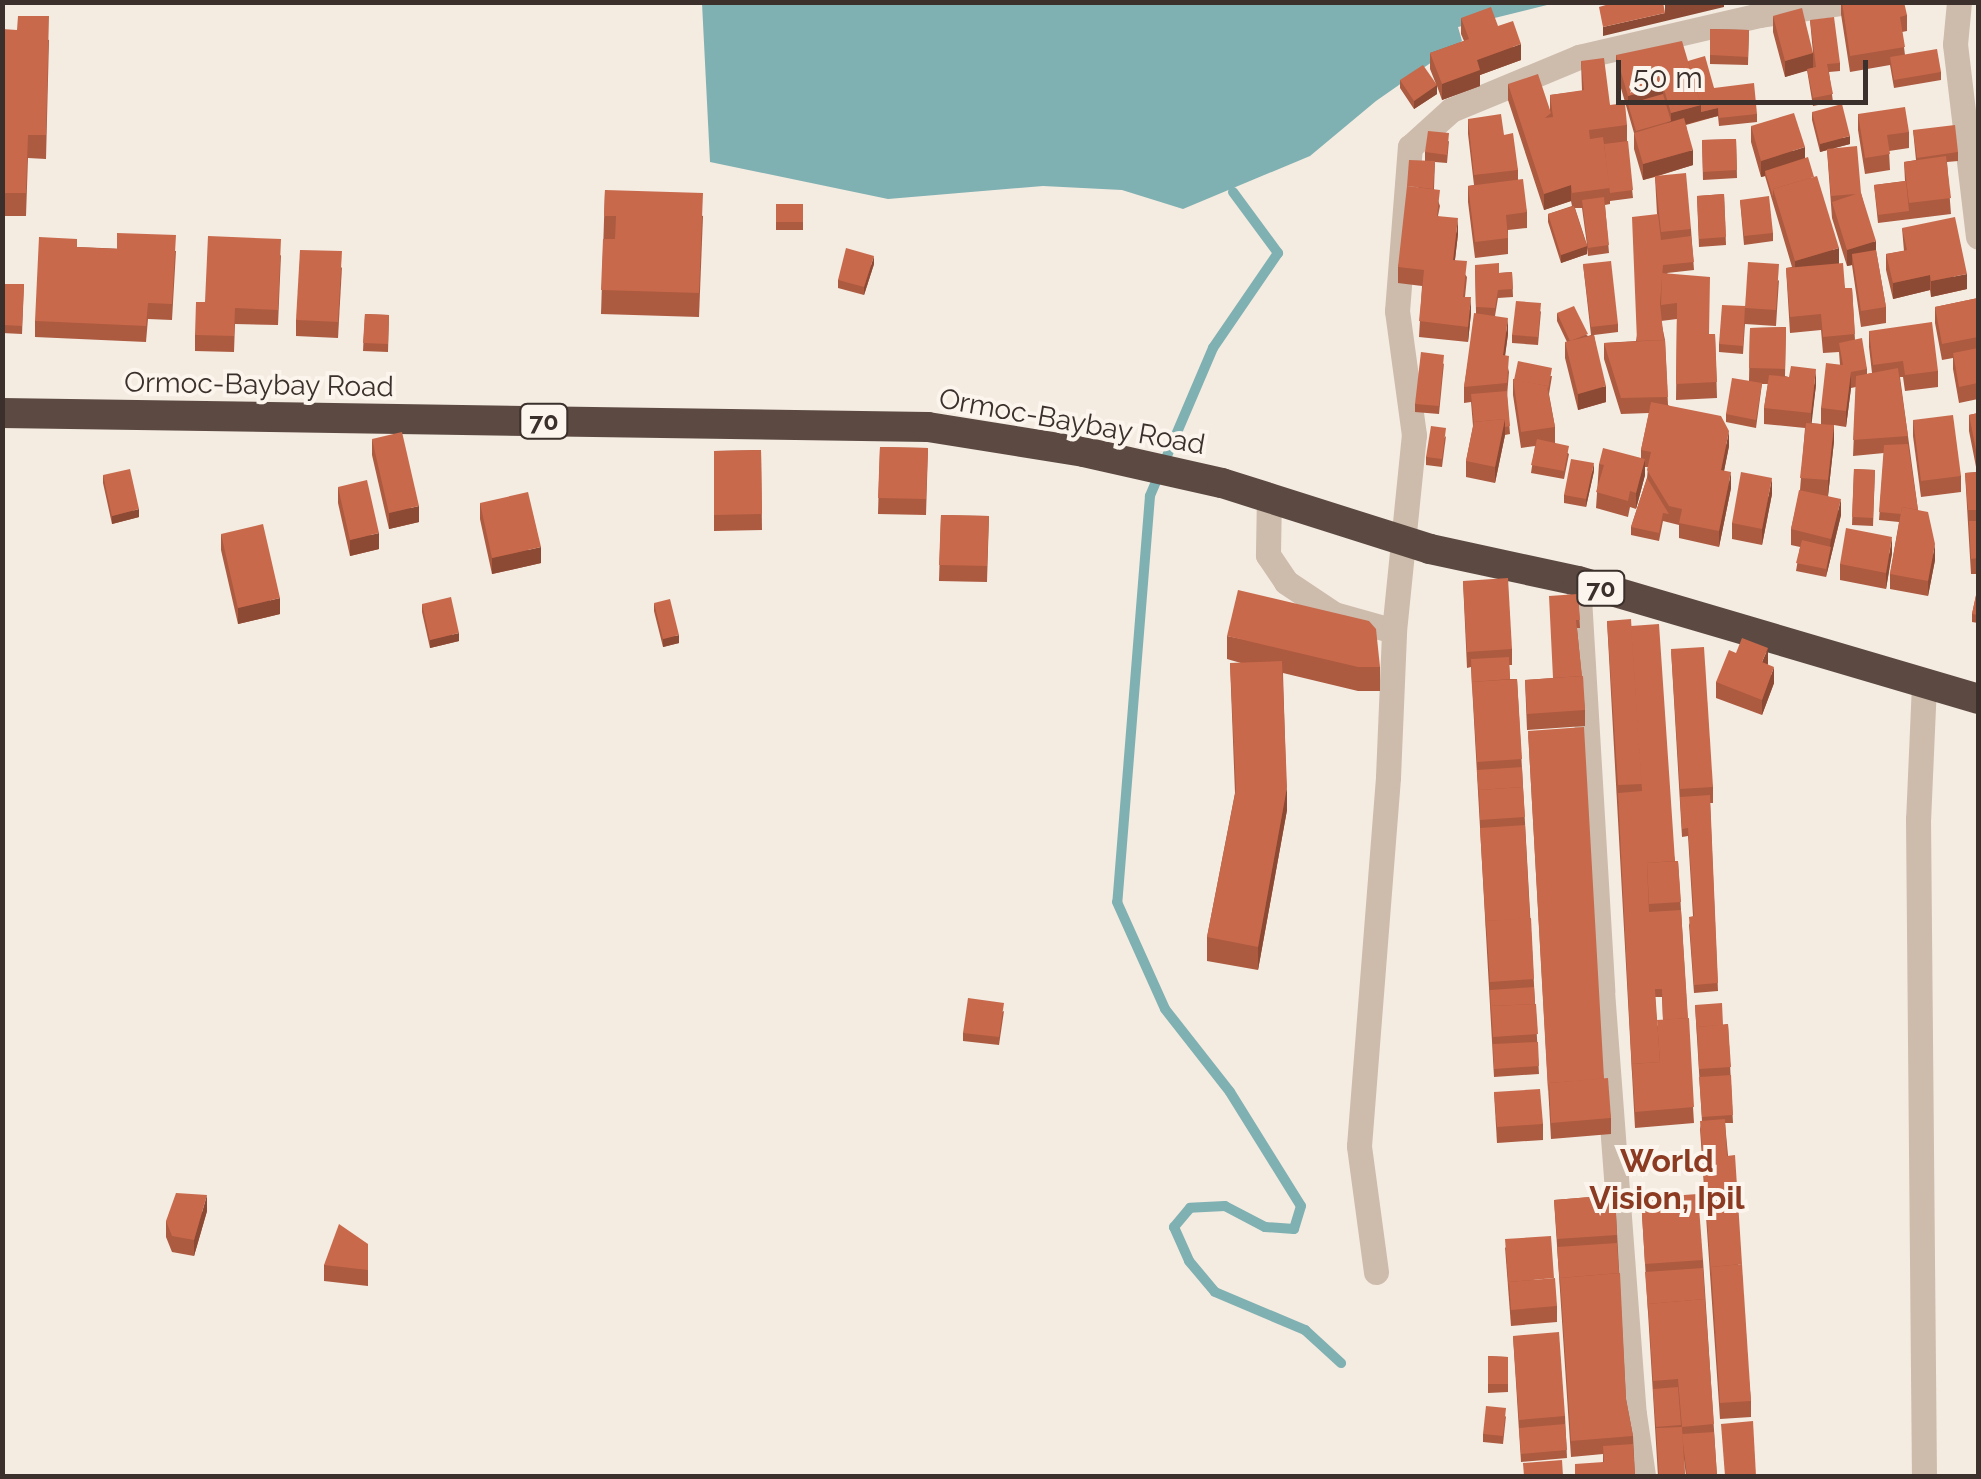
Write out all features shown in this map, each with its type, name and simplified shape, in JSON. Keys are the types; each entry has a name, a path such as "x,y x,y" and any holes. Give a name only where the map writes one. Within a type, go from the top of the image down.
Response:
{"highway":[{"name":"Ormoc-Baybay Road","path":"2,413 928,427 1084,452 1269,495 1404,542 1578,581 1978,699"}],"street":[{"path":"1376,1272 1360,1146 1388,777 1394,631 1414,435 1397,310 1410,147 1451,110 1579,57 1760,15 1848,2"},
{"path":"1959,2 1966,44 1978,237"},
{"path":"1269,495 1268,555 1286,582 1334,614 1394,631"},
{"path":"1578,581 1603,1010 1634,1414 1643,1476"},
{"path":"1924,684 1918,839 1924,1476"}],"water":[{"path":"702,3 1555,3 1458,27 1462,41 1376,101 1310,156 1183,209 1122,190 1043,186 888,199 710,162"}],"building":[{"path":"1616,2 1663,2 1665,13 1603,27 1599,7"},
{"path":"1842,2 1904,2 1907,15 1900,17 1905,47 1850,56"},
{"path":"1491,7 1498,26 1513,21 1521,44 1477,60 1480,70 1442,84 1430,53 1469,39 1461,18"},
{"path":"1802,8 1813,53 1785,61 1773,16"},
{"path":"18,16 49,16 46,135 28,135 26,193 2,193 2,29 17,30"},
{"path":"1834,17 1840,63 1827,64 1833,94 1813,98 1807,69 1816,67 1810,20"},
{"path":"1710,29 1749,30 1748,57 1710,55"},
{"path":"1682,41 1701,105 1671,113 1663,86 1628,96 1616,55"},
{"path":"1937,49 1941,72 1894,80 1890,57"},
{"path":"1705,56 1714,88 1754,83 1757,114 1719,118 1718,108 1701,112 1688,61"},
{"path":"1604,58 1610,105 1625,103 1627,125 1589,130 1590,139 1603,137 1610,188 1572,193 1571,185 1544,194 1508,84 1538,74 1551,113 1545,118 1553,117 1550,95 1584,90 1581,61"},
{"path":"1423,65 1437,85 1414,101 1400,80"},
{"path":"1663,94 1671,121 1636,131 1628,104"},
{"path":"1842,104 1850,136 1820,144 1812,112"},
{"path":"1905,107 1909,132 1887,135 1890,154 1865,158 1858,114"},
{"path":"1794,113 1805,147 1761,161 1751,126"},
{"path":"1501,114 1504,135 1513,133 1518,170 1474,175 1468,119"},
{"path":"1684,118 1693,150 1643,164 1634,133"},
{"path":"1955,125 1958,152 1917,158 1913,130"},
{"path":"1428,131 1449,133 1447,155 1425,152"},
{"path":"1736,139 1737,170 1703,172 1702,140"},
{"path":"1628,141 1633,190 1610,193 1604,144"},
{"path":"1857,146 1861,193 1876,241 1847,250 1832,202 1856,194 1831,196 1827,149"},
{"path":"1946,156 1951,198 1909,203 1904,162"},
{"path":"1808,157 1814,177 1773,189 1773,197 1765,171"},
{"path":"1409,160 1435,161 1433,189 1407,186"},
{"path":"1686,173 1691,229 1661,232 1655,176"},
{"path":"1817,176 1839,248 1795,261 1773,189"},
{"path":"1523,179 1527,212 1506,215 1508,238 1475,242 1468,186"},
{"path":"1906,181 1909,211 1878,215 1874,185"},
{"path":"1407,186 1440,190 1437,216 1458,218 1453,260 1467,261 1463,297 1471,297 1468,327 1419,321 1424,270 1398,267"},
{"path":"605,190 703,193 699,293 601,290 603,239 615,239 616,216 604,216"},
{"path":"1724,194 1726,237 1699,239 1697,196"},
{"path":"1769,196 1773,233 1744,236 1740,200"},
{"path":"1604,197 1609,245 1588,248 1582,200"},
{"path":"776,204 803,204 803,222 776,222"},
{"path":"1574,206 1587,246 1561,255 1548,214"},
{"path":"1658,214 1661,240 1691,236 1694,262 1663,265 1660,304 1664,340 1637,341 1632,217"},
{"path":"1955,217 1967,274 1931,281 1930,275 1893,283 1886,254 1907,250 1902,228"},
{"path":"117,233 176,235 172,304 148,303 146,326 35,321 39,237 77,239 77,247 117,249"},
{"path":"208,236 281,239 278,310 235,308 234,336 195,335 196,302 205,302"},
{"path":"846,248 874,256 864,287 838,280"},
{"path":"300,250 342,251 338,322 296,320"},
{"path":"1876,250 1886,307 1861,311 1852,254"},
{"path":"1611,261 1618,324 1591,327 1583,264"},
{"path":"1748,262 1779,264 1776,310 1745,308"},
{"path":"1499,263 1499,273 1512,272 1513,289 1498,290 1495,308 1476,307 1475,265"},
{"path":"1843,263 1845,288 1852,288 1855,334 1823,337 1821,314 1790,317 1786,268"},
{"path":"1662,273 1710,277 1709,334 1715,334 1717,382 1676,384 1677,303 1661,305"},
{"path":"2,284 24,284 22,326 2,325"},
{"path":"1978,298 1978,337 1942,344 1935,307"},
{"path":"1516,301 1541,303 1538,337 1512,335"},
{"path":"1722,305 1745,306 1743,346 1719,344"},
{"path":"1574,306 1588,334 1570,341 1557,313"},
{"path":"1474,313 1508,318 1503,355 1509,356 1507,383 1464,387"},
{"path":"365,314 389,315 388,344 363,343"},
{"path":"1932,322 1938,371 1905,375 1903,361 1873,365 1869,331"},
{"path":"1786,327 1785,369 1749,368 1750,328"},
{"path":"1594,335 1606,386 1578,394 1565,342"},
{"path":"1862,338 1867,369 1851,372 1846,411 1821,408 1826,363 1843,365 1839,343"},
{"path":"1665,340 1668,397 1621,398 1604,343"},
{"path":"1978,348 1978,383 1959,387 1953,353"},
{"path":"1421,352 1444,355 1439,406 1415,404"},
{"path":"1518,361 1552,368 1548,390 1547,386 1514,380"},
{"path":"1791,366 1816,369 1811,413 1764,408 1769,375 1789,377"},
{"path":"1898,368 1908,436 1853,440 1856,376"},
{"path":"1732,378 1762,383 1756,420 1726,414"},
{"path":"1513,379 1547,386 1555,427 1521,432"},
{"path":"1507,391 1510,426 1505,427 1505,419 1474,424 1471,394"},
{"path":"1651,402 1721,416 1729,431 1721,470 1731,472 1719,531 1679,523 1682,509 1669,506 1647,470 1651,452 1641,450"},
{"path":"1978,413 1978,460 1969,415"},
{"path":"1953,415 1961,476 1921,481 1913,420"},
{"path":"1505,419 1495,467 1466,461 1474,422"},
{"path":"1806,423 1834,425 1828,480 1800,478"},
{"path":"1431,426 1446,428 1442,459 1426,457"},
{"path":"402,432 419,506 389,513 372,439"},
{"path":"1537,439 1569,446 1564,471 1531,465"},
{"path":"1908,444 1918,510 1902,507 1901,514 1879,512 1884,445"},
{"path":"880,447 928,448 926,499 878,498"},
{"path":"1603,448 1645,459 1636,493 1630,491 1628,501 1596,492 1604,465 1599,464"},
{"path":"761,450 762,514 714,515 714,451"},
{"path":"1571,459 1594,463 1586,499 1564,495"},
{"path":"130,469 139,509 112,516 103,475"},
{"path":"1854,469 1875,470 1873,518 1852,517"},
{"path":"1741,472 1772,478 1762,529 1732,523"},
{"path":"1978,472 1978,510 1968,510 1965,473"},
{"path":"1647,478 1669,514 1663,513 1659,533 1631,527"},
{"path":"367,480 379,533 350,540 338,487"},
{"path":"1799,490 1841,499 1831,539 1791,529"},
{"path":"528,492 541,547 492,558 480,503"},
{"path":"1902,507 1928,512 1935,544 1928,581 1890,574"},
{"path":"941,515 989,516 987,566 939,565"},
{"path":"1969,521 1978,521 1978,558 1971,559"},
{"path":"263,524 280,598 238,608 221,534"},
{"path":"1846,528 1892,537 1886,573 1840,564"},
{"path":"1802,540 1831,547 1826,569 1796,563"},
{"path":"1508,578 1512,649 1467,652 1463,581"},
{"path":"1978,586 1978,615 1972,614"},
{"path":"1238,590 1369,621 1376,629 1380,667 1358,667 1227,636"},
{"path":"1578,594 1580,620 1576,620 1582,676 1553,678 1549,596"},
{"path":"451,597 459,633 430,640 422,604"},
{"path":"670,599 679,635 663,639 654,603"},
{"path":"1631,619 1642,784 1618,785 1607,621"},
{"path":"1659,624 1675,861 1647,863 1649,912 1681,910 1688,1018 1663,1020 1662,989 1655,989 1660,1062 1632,1064 1632,1072 1618,793 1642,791 1631,626"},
{"path":"1742,638 1768,648 1762,662 1774,667 1762,700 1716,682 1729,650 1736,653"},
{"path":"1704,647 1713,787 1680,789 1671,649"},
{"path":"1509,657 1510,679 1472,682 1472,689 1471,659"},
{"path":"1282,661 1287,787 1258,947 1207,937 1236,789 1230,663"},
{"path":"1583,676 1585,710 1527,714 1525,680"},
{"path":"1517,679 1522,759 1477,762 1472,682"},
{"path":"1584,727 1604,1079 1549,1083 1548,1091 1528,731"},
{"path":"1522,767 1523,787 1479,790 1479,798 1477,770"},
{"path":"1523,787 1525,817 1480,820 1479,790"},
{"path":"1710,795 1718,983 1694,985 1688,828 1682,829 1680,797"},
{"path":"1525,825 1530,919 1486,921 1486,929 1480,828"},
{"path":"1678,861 1681,902 1649,904 1647,863"},
{"path":"1531,918 1534,979 1490,982 1486,921"},
{"path":"1534,987 1535,1004 1491,1006 1491,1014 1490,990"},
{"path":"968,998 1004,1003 999,1037 963,1033"},
{"path":"1722,1003 1723,1025 1697,1027 1697,1035 1695,1005"},
{"path":"1536,1004 1538,1034 1493,1037 1491,1006"},
{"path":"1689,1018 1694,1107 1635,1112 1632,1064 1660,1062 1657,1020"},
{"path":"1728,1024 1731,1067 1699,1069 1697,1027"},
{"path":"1538,1042 1539,1066 1494,1069 1493,1044"},
{"path":"1731,1075 1733,1115 1702,1117 1699,1077"},
{"path":"1608,1078 1611,1118 1551,1123 1549,1083"},
{"path":"1540,1089 1543,1124 1497,1127 1494,1092"},
{"path":"1725,1119 1727,1156 1735,1155 1742,1264 1711,1267 1711,1275 1700,1121"},
{"path":"176,1193 207,1195 194,1240 172,1236 166,1221"},
{"path":"1698,1194 1703,1260 1645,1264 1641,1198"},
{"path":"1615,1195 1617,1235 1557,1239 1554,1200"},
{"path":"339,1224 368,1244 368,1270 324,1265"},
{"path":"1551,1236 1554,1278 1509,1282 1509,1290 1505,1239"},
{"path":"1617,1243 1619,1273 1560,1278 1560,1286 1557,1247"},
{"path":"1742,1264 1751,1401 1720,1403 1711,1267"},
{"path":"1703,1268 1705,1299 1648,1304 1648,1311 1645,1272"},
{"path":"1620,1273 1626,1399 1633,1436 1571,1441 1560,1278"},
{"path":"1555,1278 1557,1306 1511,1310 1509,1282"},
{"path":"1705,1299 1714,1424 1682,1427 1678,1379 1653,1381 1648,1304"},
{"path":"1559,1332 1565,1416 1519,1420 1513,1336"},
{"path":"1488,1356 1508,1357 1508,1384 1488,1384"},
{"path":"1678,1387 1681,1425 1656,1427 1653,1389"},
{"path":"1486,1406 1506,1408 1503,1436 1483,1434"},
{"path":"1753,1421 1756,1476 1725,1476 1721,1424"},
{"path":"1565,1424 1567,1450 1521,1454 1519,1428"},
{"path":"1682,1427 1685,1476 1659,1476 1656,1428"},
{"path":"1714,1432 1717,1476 1687,1476 1682,1434"},
{"path":"1633,1444 1635,1476 1575,1476 1575,1464 1604,1462 1603,1446"},
{"path":"1562,1460 1563,1476 1524,1476 1523,1463"}],"waterway":[{"path":"1233,192 1278,253 1213,348 1150,496 1117,902 1165,1009 1230,1092 1301,1206 1294,1229 1265,1227 1225,1206 1190,1208 1174,1227 1189,1261 1215,1292 1305,1330 1341,1363"}],"district":[{"name":"World Vision, Ipil","path":"1667,1180"}]}
